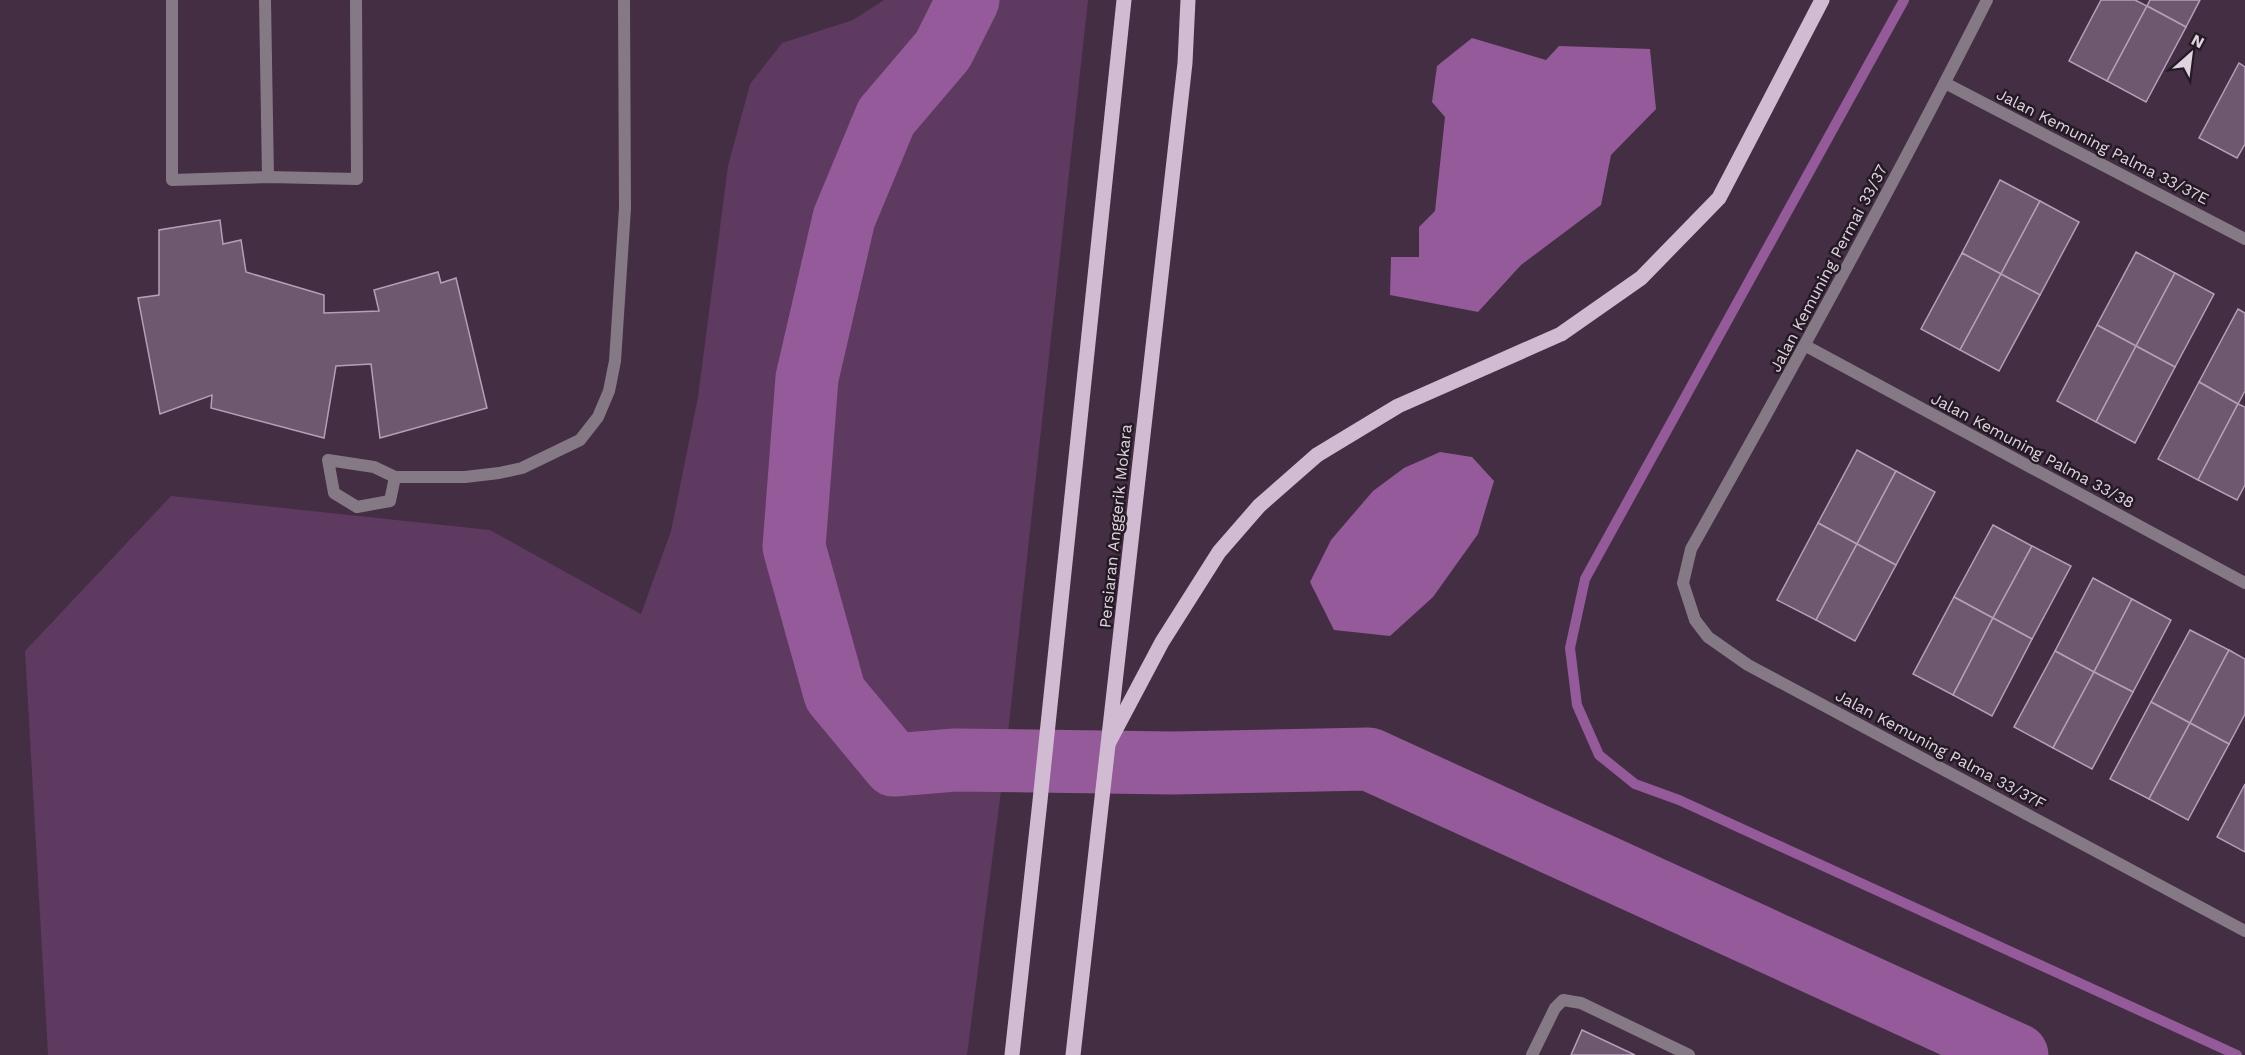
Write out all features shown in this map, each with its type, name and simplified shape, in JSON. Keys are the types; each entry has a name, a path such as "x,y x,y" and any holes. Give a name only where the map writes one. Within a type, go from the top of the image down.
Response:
{"main road":[{"path":"1012,1055 1124,0"},
{"name":"Persiaran Anggerik Mokara","path":"1073,1055 1185,63 1188,0"},
{"path":"1109,742 1162,642 1218,552 1259,506 1317,456 1398,406 1561,334 1641,278 1719,198 1822,0"}],"street":[{"path":"172,0 172,180 268,177 357,180 357,0"},
{"path":"265,0 268,177"},
{"path":"395,477 390,501 357,507 334,493 328,460 374,467 395,477 465,477 522,468 580,440 598,417 609,391 615,362 625,208 624,0"},
{"name":"Jalan Kemuning Permai 33/37","path":"1691,549 1806,346 1987,0"},
{"name":"Jalan Kemuning Palma 33/37E","path":"1945,83 2245,239"},
{"name":"Jalan Kemuning Palma 33/38","path":"1806,346 2245,583"},
{"name":"Jalan Kemuning Palma 33/37F","path":"1691,549 1683,583 1695,620 1708,638 1748,664 2245,931"},
{"path":"1532,1055 1555,1008 1563,1000 1581,1004 1689,1055"}],"shaded area":[{"path":"884,0 1088,0 1005,760 967,1055 48,1055 25,651 171,496 490,530 641,614 671,531 698,397 728,166 750,84 782,43 853,20"},
{"path":"1472,38 1546,60 1559,46 1650,49 1656,109 1611,155 1601,205 1521,265 1478,312 1390,295 1391,257 1419,257 1419,227 1435,211 1445,117 1432,102 1437,66"},
{"path":"1440,452 1472,457 1494,481 1478,534 1433,597 1390,636 1334,630 1310,582 1331,540 1373,491 1404,468"}],"building":[{"path":"2101,0 2135,0 2147,6 2107,81 2069,61"},
{"path":"2150,0 2200,0 2186,27 2147,6"},
{"path":"2147,6 2186,27 2146,102 2107,81"},
{"path":"2239,63 2245,67 2245,144 2237,158 2199,138"},
{"path":"2000,180 2040,201 2001,274 1962,253"},
{"path":"2040,201 2079,222 2040,295 2001,274"},
{"path":"220,220 223,244 241,240 246,272 324,295 324,313 379,311 374,290 438,272 441,283 456,278 487,408 380,438 371,364 336,366 324,438 211,408 212,395 160,414 138,298 159,295 159,230"},
{"path":"2136,252 2175,273 2136,346 2097,325"},
{"path":"1962,253 2001,274 1960,350 1921,329"},
{"path":"2175,273 2214,294 2175,367 2136,346"},
{"path":"2001,274 2040,295 1999,371 1960,350"},
{"path":"2238,309 2245,313 2245,391 2238,404 2199,382"},
{"path":"2097,325 2136,346 2096,422 2057,401"},
{"path":"2136,346 2175,367 2135,443 2096,422"},
{"path":"2199,382 2238,404 2198,480 2158,459"},
{"path":"2238,404 2245,407 2245,485 2237,500 2198,480"},
{"path":"1857,450 1896,471 1857,544 1818,523"},
{"path":"1896,471 1935,492 1896,565 1857,544"},
{"path":"1818,523 1857,544 1816,620 1777,600"},
{"path":"1993,525 2032,546 1993,618 1954,597"},
{"path":"1857,544 1896,565 1855,641 1816,620"},
{"path":"2032,546 2071,566 2032,639 1993,618"},
{"path":"2093,578 2132,599 2094,672 2055,651"},
{"path":"1954,597 1993,618 1953,695 1913,674"},
{"path":"2132,599 2171,620 2133,692 2094,672"},
{"path":"1993,618 2032,639 1992,716 1953,695"},
{"path":"2190,630 2229,650 2190,723 2151,702"},
{"path":"2229,650 2245,659 2245,714 2229,744 2190,723"},
{"path":"2055,651 2094,672 2053,748 2014,727"},
{"path":"2094,672 2133,692 2092,769 2053,748"},
{"path":"2151,702 2190,723 2149,799 2110,779"},
{"path":"2190,723 2229,744 2188,820 2149,799"},
{"path":"2245,784 2245,852 2217,837"},
{"path":"1582,1030 1635,1055 1571,1055"}],"waterway":[{"path":"968,0 943,50 886,117 844,218 807,378 794,547 835,694 894,765 955,760 1173,763 1369,759 2017,1055"},
{"path":"1904,0 1585,579 1570,648 1577,705 1599,755 1635,784 1679,800 2237,1055"}]}
